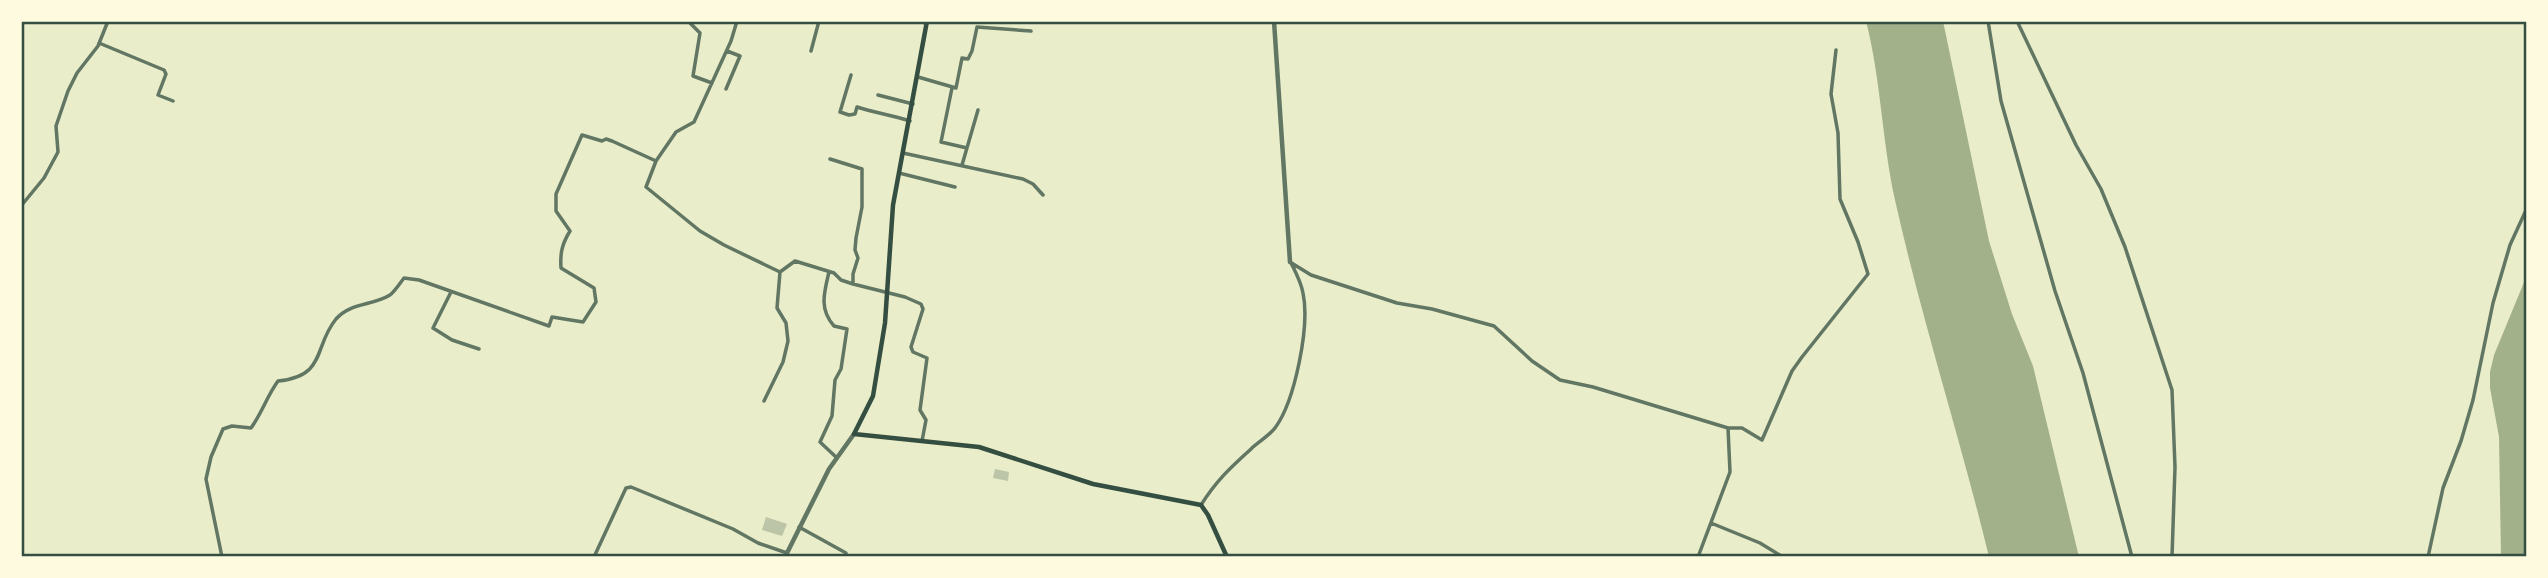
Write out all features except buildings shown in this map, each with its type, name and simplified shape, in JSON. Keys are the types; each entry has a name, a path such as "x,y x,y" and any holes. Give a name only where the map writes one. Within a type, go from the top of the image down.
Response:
{"main road":[{"path":"927,22 893,205 885,323 873,396 854,434 979,447 1093,484 1201,505 1227,557"}],"street":[{"path":"21,206 44,178 58,152 56,126 61,110 77,73 99,43 108,21"},
{"path":"688,21 700,33 693,76 712,83"},
{"path":"737,21 694,122 676,132 656,161 646,187 700,231 780,272"},
{"path":"811,51 819,21"},
{"path":"917,21 927,22"},
{"path":"1201,505 1216,481 1274,429 1286,403 1303,337 1305,310 1299,278 1290,261 1275,21"},
{"path":"1988,21 2001,101 2056,291 2083,373 2132,557"},
{"path":"2017,21 2076,145 2101,189 2124,247 2172,390 2175,467 2172,557"},
{"path":"918,77 956,88 962,58 968,59 972,51 977,27 1031,31"},
{"path":"99,43 164,70 166,74 158,95 173,101"},
{"path":"1290,261 1311,275 1397,303 1432,309 1494,326 1532,361 1560,380 1593,387 1728,428 1742,428 1762,440 1797,364 1868,274 1840,199 1838,134 1831,94 1836,50"},
{"path":"726,51 740,56 726,89"},
{"path":"851,75 841,112 855,114 858,107 879,115 910,121"},
{"path":"952,88 941,142 967,148"},
{"path":"878,94 913,104"},
{"path":"962,164 978,110"},
{"path":"222,557 206,479 211,457 223,429 232,426 251,428 262,412 268,394 278,381 294,379 313,366 336,319 352,306 390,295 404,278 419,280 528,317 538,324 549,326 552,317 583,322 596,302 594,288 561,268 563,243 570,231 556,211 556,194 560,183 582,135 612,141 656,161"},
{"path":"903,153 1023,179 1033,184 1043,195"},
{"path":"830,159 862,170 862,207 855,250 858,258 853,284"},
{"path":"900,173 955,187"},
{"path":"2428,557 2443,488 2473,400 2493,303 2510,245 2527,208"},
{"path":"764,401 783,362 788,341 786,323 777,308 780,272 795,261 829,272 853,284 921,304 923,309 911,347 913,352 927,358 920,411 926,420 922,441"},
{"path":"829,272 823,300 826,317 834,327 847,329 841,369 835,380 832,416 820,442 837,458"},
{"path":"451,292 433,328 452,340 479,349"},
{"path":"1698,557 1730,472 1728,428"},
{"path":"594,557 626,488 631,487 733,529 786,555 837,458 854,434"},
{"path":"1711,523 1760,543 1783,557"},
{"path":"799,527 845,553 846,557"}],"shaded area":[{"path":"1866,21 1943,21 1989,241 2012,314 2033,366 2079,557 1989,557 1895,200"},
{"path":"2527,275 2527,557 2501,557 2499,437 2490,388 2490,372 2494,355"}]}
